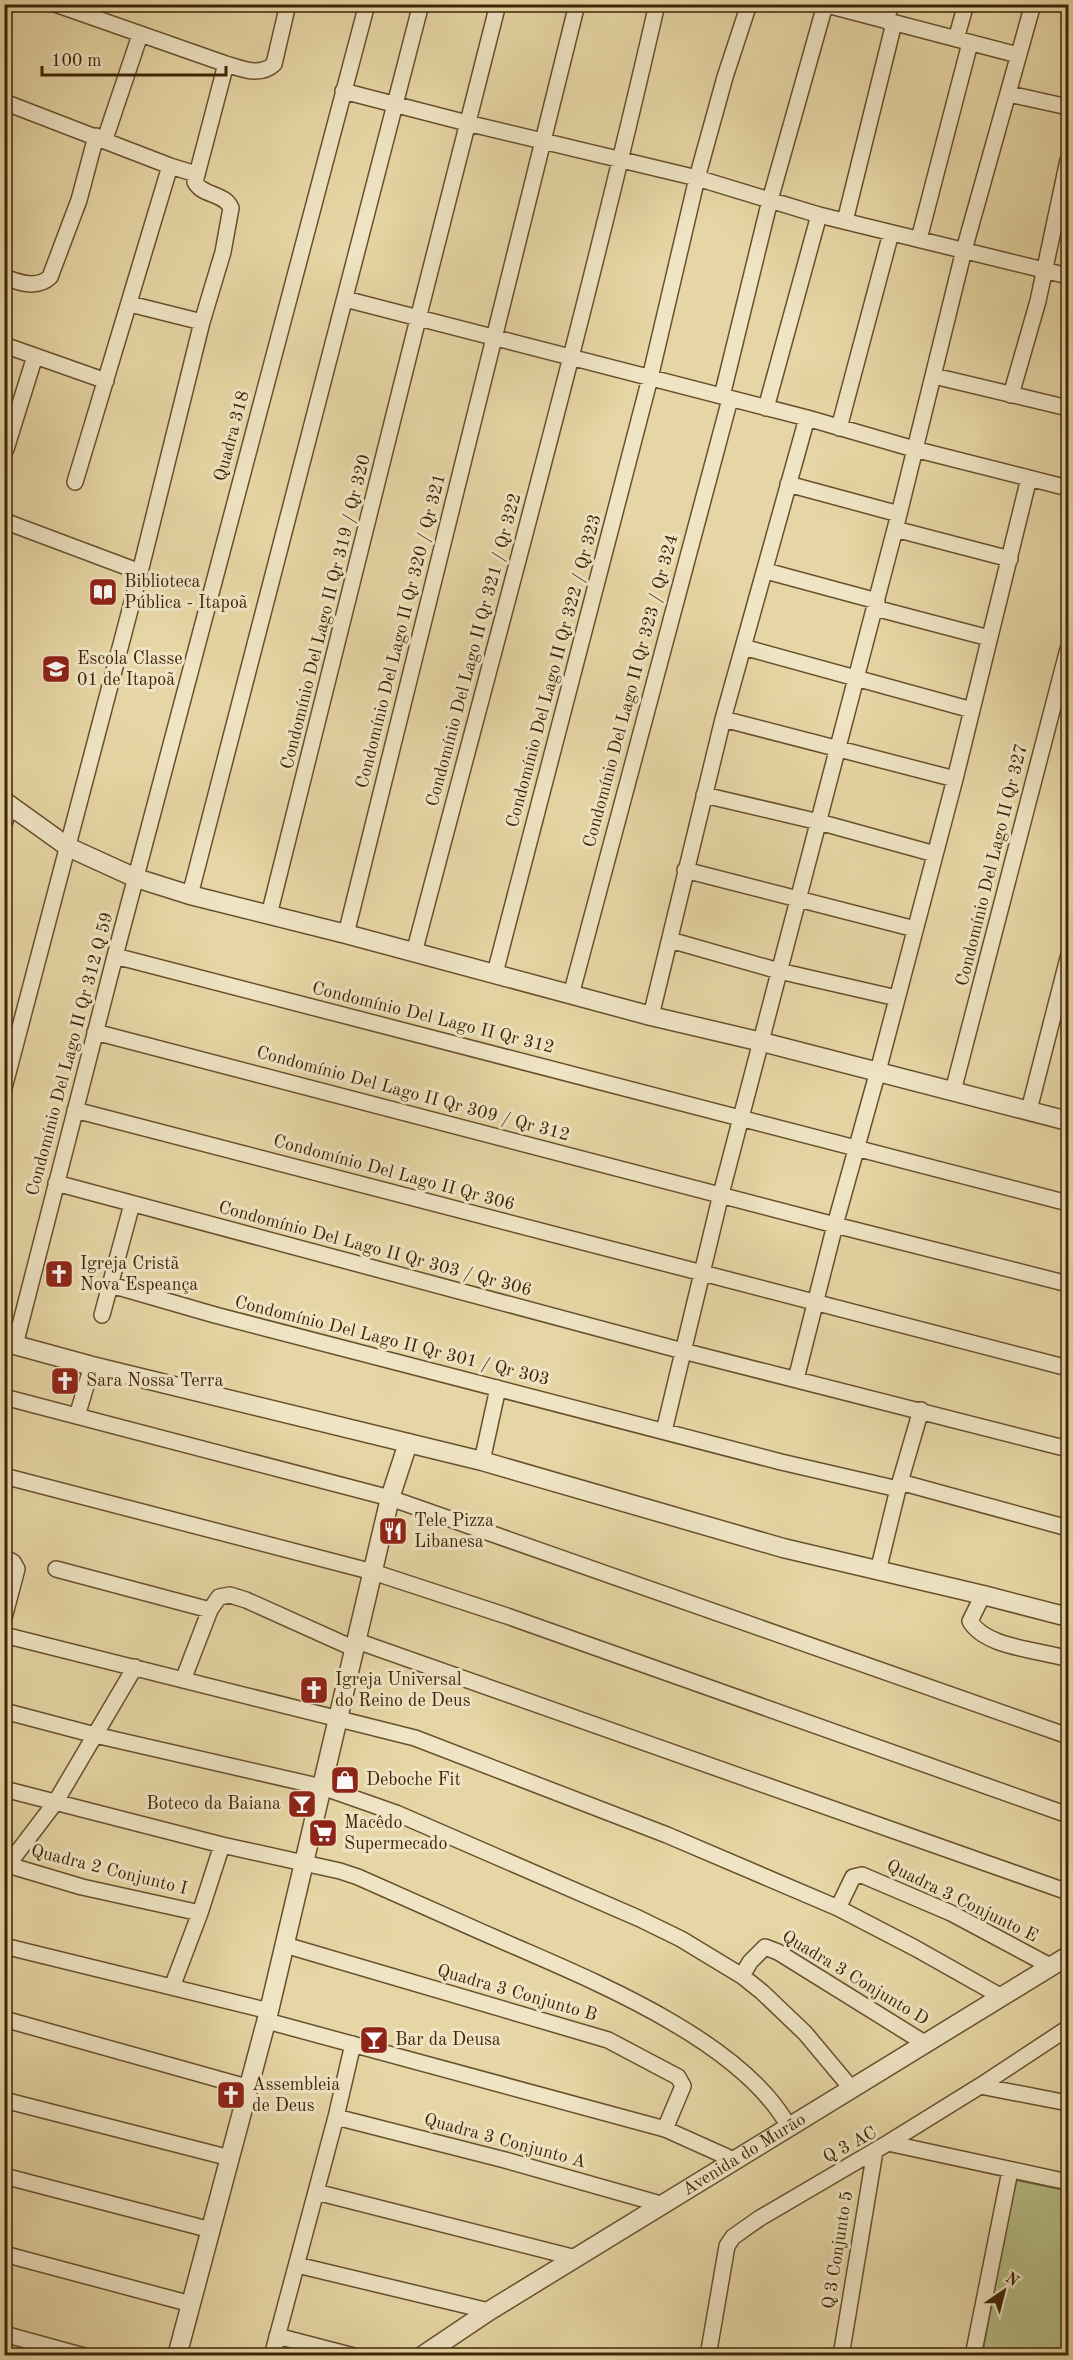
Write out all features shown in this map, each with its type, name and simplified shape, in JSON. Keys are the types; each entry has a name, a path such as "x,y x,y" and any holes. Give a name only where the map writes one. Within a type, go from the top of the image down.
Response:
{"street":[{"path":"55,4 96,11 140,35 249,71 268,69 274,64 288,4"},
{"name":"Quadra 318","path":"136,878 367,4"},
{"path":"190,895 421,4"},
{"name":"Condomínio Del Lago II Qr 319 / Qr 320","path":"269,915 498,4"},
{"name":"Condomínio Del Lago II Qr 320 / Qr 321","path":"346,934 577,4"},
{"name":"Condomínio Del Lago II Qr 321 / Qr 322","path":"414,953 572,358 657,4"},
{"name":"Condomínio Del Lago II Qr 322 / Qr 323","path":"495,973 650,378 697,178 725,77 749,4"},
{"path":"845,221 890,22 891,4"},
{"path":"920,239 963,41 966,4"},
{"path":"664,1431 722,1194 838,751 855,677 876,604 964,250 1033,4"},
{"path":"824,5 1018,55"},
{"name":"Condomínio Del Lago II Qr 323 / Qr 324","path":"571,994 726,398 770,200 824,5"},
{"path":"4,277 34,284 50,277 140,35"},
{"path":"4,1088 140,572 202,322 223,252 231,208 226,201 197,186 196,174 226,64"},
{"path":"343,91 697,178 819,215 1068,276"},
{"path":"1009,94 1068,106"},
{"path":"4,102 196,174"},
{"path":"1011,395 1035,310 1066,179 1068,159"},
{"path":"75,482 170,166"},
{"path":"766,408 819,215"},
{"path":"839,428 891,232"},
{"path":"345,299 1068,488"},
{"path":"130,304 202,322"},
{"path":"4,345 106,381"},
{"path":"6,449 35,356"},
{"path":"934,376 1068,408"},
{"path":"651,1016 723,719 807,418"},
{"path":"796,1379 955,779 1029,478"},
{"path":"788,484 1010,559"},
{"path":"4,521 140,572"},
{"path":"765,571 989,638"},
{"path":"743,647 972,710"},
{"name":"Condomínio Del Lago II Qr 327","path":"953,1091 1068,649"},
{"path":"723,719 838,751 955,779"},
{"path":"704,795 819,822 934,854"},
{"path":"4,824 8,803 68,846 136,878 190,895 495,973 651,1016 878,1071 1068,1121"},
{"path":"685,870 915,929"},
{"name":"Condomínio Del Lago II Qr 312 Q 59","path":"10,1343 56,1184 136,878"},
{"path":"670,939 779,970 897,998"},
{"name":"Condomínio Del Lago II Qr 312","path":"115,956 1068,1203"},
{"path":"1029,1110 1068,958"},
{"name":"Condomínio Del Lago II Qr 309 / Qr 312","path":"96,1032 1068,1284"},
{"name":"Condomínio Del Lago II Qr 306","path":"75,1110 1068,1368"},
{"name":"Condomínio Del Lago II Qr 303 / Qr 306","path":"56,1184 683,1351 1068,1449"},
{"path":"102,1315 132,1204"},
{"name":"Condomínio Del Lago II Qr 301 / Qr 303","path":"111,1285 215,1315 664,1431 899,1485 1068,1528"},
{"path":"10,1343 92,1366 482,1461 783,1548 1068,1617"},
{"path":"77,1416 92,1366"},
{"path":"482,1461 498,1388"},
{"path":"4,1397 390,1498 1068,1736"},
{"path":"878,1570 921,1410"},
{"path":"177,2355 250,2088 390,1498 408,1443"},
{"path":"4,1476 373,1572 541,1628 1068,1815"},
{"path":"4,1557 13,1562 18,1569 4,1618"},
{"path":"56,1569 210,1610"},
{"path":"183,1680 210,1610 219,1597 230,1595 356,1645 1068,1892"},
{"path":"983,1595 970,1622 982,1635 1068,1659"},
{"path":"4,1635 415,1738 688,1843 838,1908 1002,1997"},
{"path":"6,1867 55,1803 135,1667"},
{"path":"4,1711 95,1736 322,1787 396,1813 638,1918 681,1939 742,1976 769,1998 805,2033 851,2088"},
{"path":"4,1789 222,1845 340,1870 358,1877 605,1986 665,2019 718,2054 747,2077 781,2112 789,2127"},
{"name":"Quadra 2 Conjunto I","path":"172,1987 200,1913 222,1845"},
{"name":"Quadra 2 Conjunto I","path":"6,1867 82,1887 200,1913"},
{"name":"Quadra 3 Conjunto E","path":"838,1908 853,1877 862,1875 951,1913 1052,1966"},
{"name":"Quadra 3 Conjunto B","path":"285,1945 608,2040 678,2077 683,2086 682,2093 665,2129"},
{"path":"4,1946 172,1987 353,2044 665,2129 734,2160"},
{"name":"Quadra 3 Conjunto D","path":"742,1976 750,1962 765,1947 778,1952 926,2044"},
{"name":"Avenida do Murão","path":"422,2355 489,2311 1068,1956"},
{"path":"4,2019 250,2088"},
{"path":"882,2147 981,2086 1068,2028"},
{"path":"272,2355 336,2117 353,2044"},
{"path":"981,2086 1068,2103"},
{"path":"4,2100 230,2158"},
{"name":"Quadra 3 Conjunto A","path":"336,2117 505,2160 664,2205"},
{"name":"Q 3 AC","path":"708,2355 727,2246 733,2237 760,2218 882,2147 1068,2182"},
{"name":"Q 3 Conjunto 5","path":"841,2355 882,2147"},
{"path":"973,2355 1010,2171"},
{"path":"4,2176 211,2230"},
{"path":"316,2192 576,2258"},
{"path":"4,2254 190,2304"},
{"path":"297,2265 489,2311"},
{"path":"4,2334 84,2355"},
{"path":"276,2336 354,2355"}],"green space":[{"path":"1015,2180 1068,2191 1068,2355 982,2356"}],"place":[{"name":"Biblioteca Pública - Itapoã","path":"103,592"},
{"name":"Escola Classe 01 de Itapoã","path":"56,669"},
{"name":"Igreja Cristã Nova Espeança","path":"59,1274"},
{"name":"Sara Nossa Terra","path":"65,1381"},
{"name":"Tele Pizza Libanesa","path":"393,1531"},
{"name":"Igreja Universal do Reino de Deus","path":"314,1690"},
{"name":"Deboche Fit","path":"345,1780"},
{"name":"Boteco da Baiana","path":"302,1804"},
{"name":"Macêdo Supermecado","path":"323,1833"},
{"name":"Bar da Deusa","path":"374,2040"},
{"name":"Assembleia de Deus","path":"231,2095"}]}
